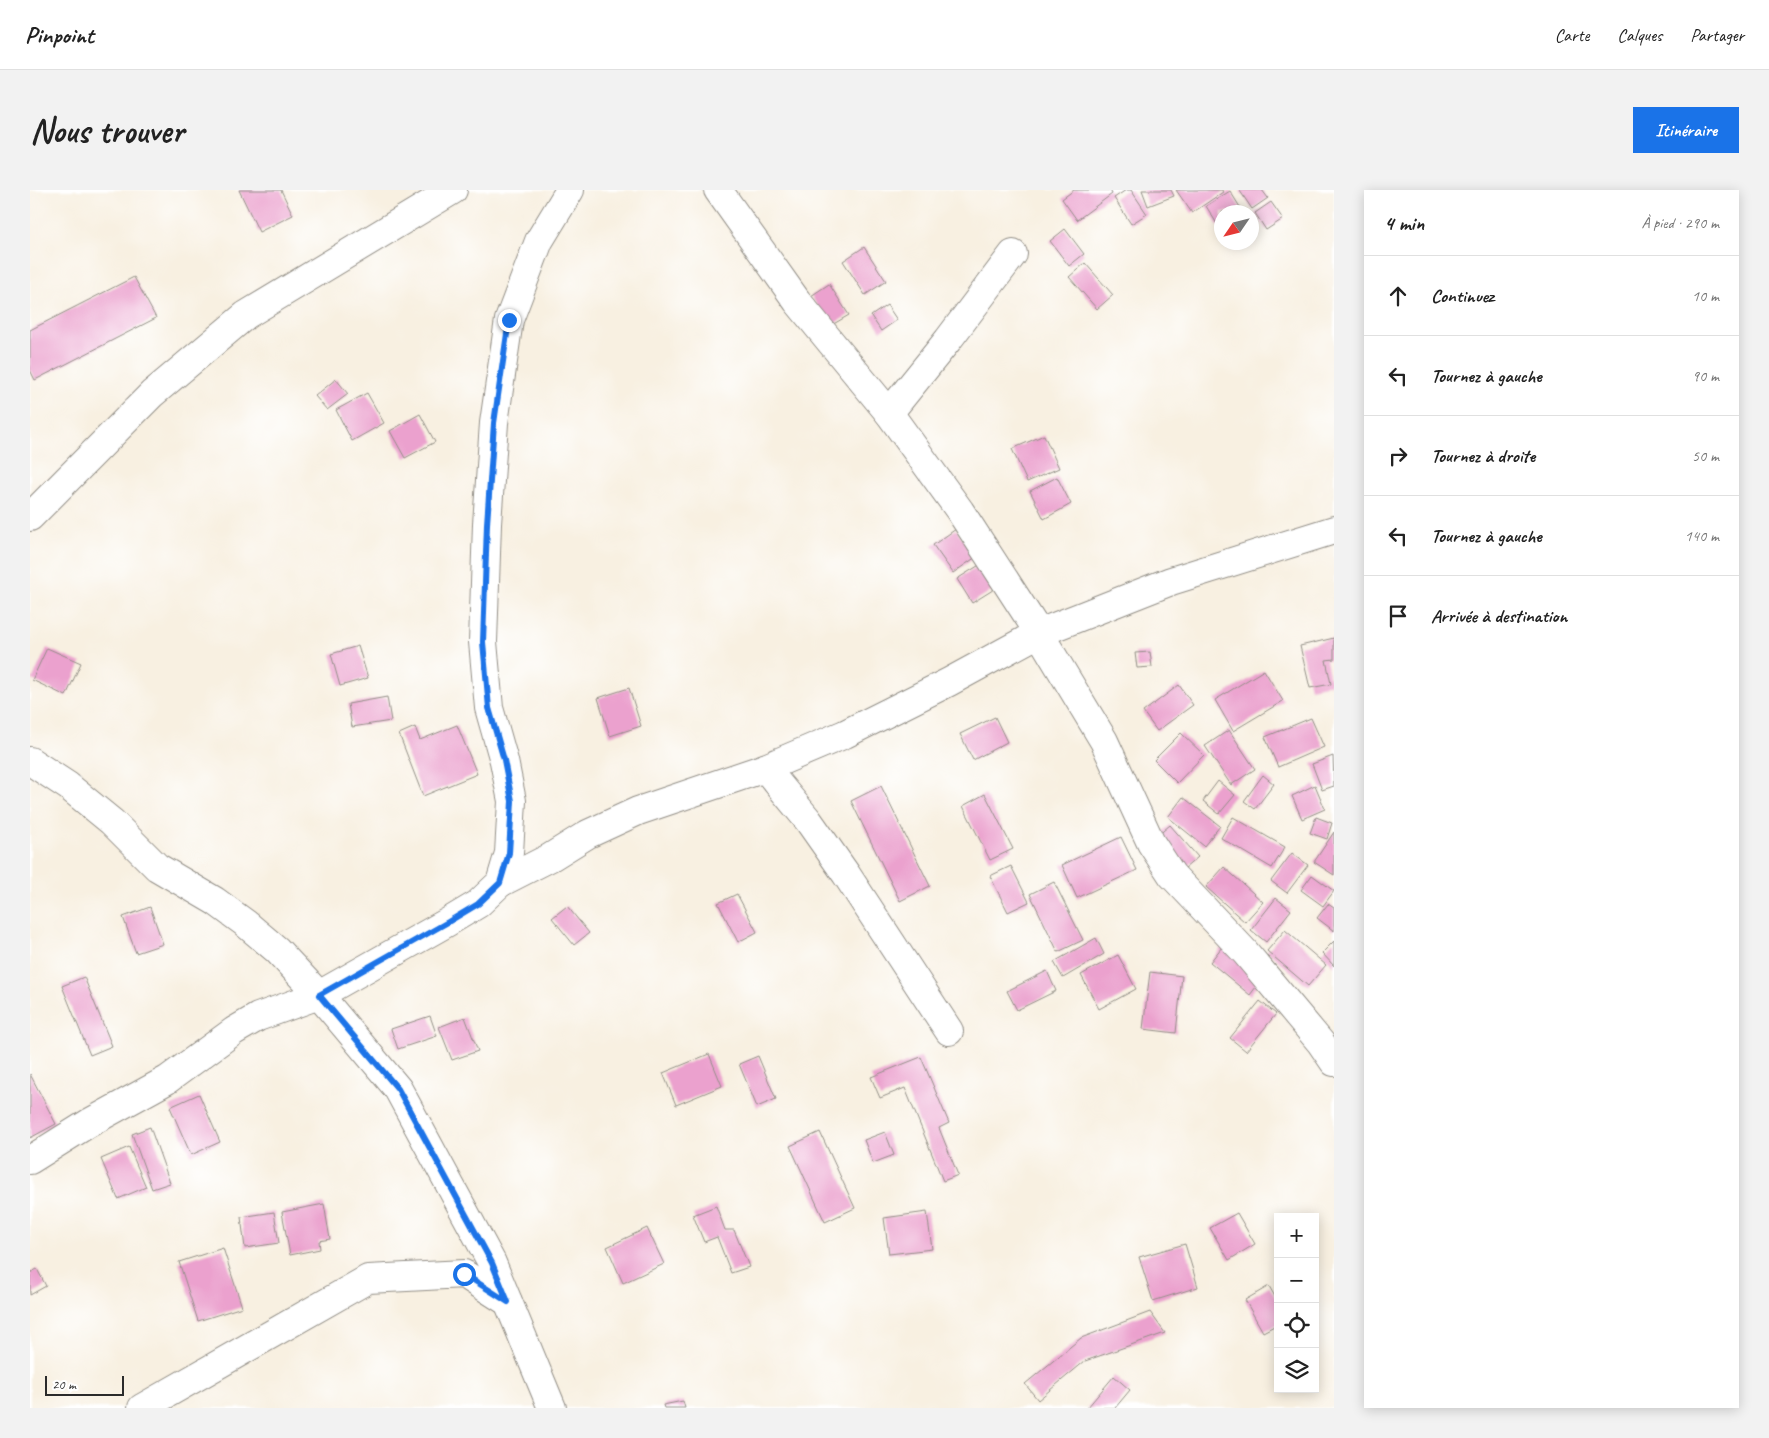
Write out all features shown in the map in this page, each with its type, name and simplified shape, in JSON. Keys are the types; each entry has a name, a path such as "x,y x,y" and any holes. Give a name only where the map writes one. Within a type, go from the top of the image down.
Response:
{"street":[{"path":"30,517 152,394 246,315 453,190"},
{"path":"500,883 509,853 512,801 504,760 489,708 483,642 487,524 494,423 509,320 539,241 570,190"},
{"path":"718,190 797,301 889,412 960,511 1039,633 1104,741 1151,843 1172,875 1245,952 1321,1043 1334,1062"},
{"path":"889,412 948,340 1013,254"},
{"path":"30,1160 89,1123 167,1080 234,1031 258,1017 319,995 448,922 478,904 500,883 551,857 588,834 638,810 765,768 845,734 949,682 1039,633 1171,581 1334,530"},
{"path":"30,761 68,786 97,810 157,867 194,888 245,923 277,950 319,995 398,1089 492,1263 552,1408"},
{"path":"765,768 808,820 846,874 949,1031"},
{"path":"142,1408 368,1278 464,1274 508,1302"}],"building":[{"path":"239,190 281,190 293,215 259,232"},
{"path":"1074,190 1110,190 1112,194 1077,220 1062,199"},
{"path":"1126,190 1131,190 1147,214 1131,224 1114,198"},
{"path":"1142,190 1171,190 1174,196 1148,206"},
{"path":"1176,190 1222,190 1223,192 1192,213"},
{"path":"1262,190 1268,198 1258,205 1249,205 1240,191"},
{"path":"1230,191 1239,205 1214,205 1214,219 1206,206"},
{"path":"1271,202 1283,219 1266,230 1259,219 1259,210"},
{"path":"1065,229 1084,254 1069,266 1050,241"},
{"path":"864,247 886,281 865,295 843,261"},
{"path":"1085,263 1113,295 1097,309 1069,277"},
{"path":"134,277 156,318 35,380 30,370 30,330"},
{"path":"829,284 849,315 830,326 811,296"},
{"path":"887,305 897,320 881,331 871,316"},
{"path":"336,379 348,394 327,410 315,396"},
{"path":"367,393 384,423 352,441 336,410"},
{"path":"420,414 435,442 405,458 390,431"},
{"path":"1044,435 1059,468 1027,482 1012,449"},
{"path":"1057,477 1071,504 1044,519 1030,491"},
{"path":"956,529 976,557 953,573 933,545"},
{"path":"981,564 996,588 972,603 957,579"},
{"path":"1334,638 1334,659 1326,660 1331,684 1310,688 1300,646"},
{"path":"358,646 368,678 340,686 331,654"},
{"path":"47,648 81,663 66,696 32,680"},
{"path":"1150,652 1152,667 1137,668 1135,653"},
{"path":"1264,670 1283,701 1233,731 1215,700"},
{"path":"1179,685 1193,705 1157,731 1143,712"},
{"path":"629,688 641,726 610,736 598,698"},
{"path":"387,697 391,721 352,727 348,704"},
{"path":"995,717 1007,742 973,760 960,734"},
{"path":"1311,718 1324,747 1278,767 1265,737"},
{"path":"457,725 477,774 423,796 399,734 415,727 420,740"},
{"path":"1229,730 1255,769 1231,785 1205,746"},
{"path":"1181,733 1204,755 1177,783 1154,760"},
{"path":"1333,756 1334,786 1322,790 1312,764"},
{"path":"1263,775 1274,784 1255,809 1244,801"},
{"path":"1218,781 1235,795 1219,814 1203,801"},
{"path":"1315,785 1325,809 1302,819 1292,796"},
{"path":"881,786 930,886 900,901 851,801"},
{"path":"985,794 1013,849 990,860 963,806"},
{"path":"1183,797 1220,826 1204,846 1168,817"},
{"path":"1233,817 1285,847 1272,868 1221,838"},
{"path":"1316,817 1332,823 1327,839 1310,833"},
{"path":"1170,825 1198,857 1184,869 1156,837"},
{"path":"1334,832 1334,875 1314,862"},
{"path":"1121,837 1137,870 1077,898 1062,865"},
{"path":"1292,853 1308,865 1287,893 1271,881"},
{"path":"1011,866 1029,902 1008,912 990,876"},
{"path":"1224,867 1263,902 1245,922 1206,887"},
{"path":"1312,875 1334,891 1323,906 1301,890"},
{"path":"1054,882 1083,940 1058,952 1030,894"},
{"path":"737,894 757,932 738,942 718,903"},
{"path":"1276,898 1291,910 1266,942 1251,930"},
{"path":"1328,904 1334,908 1334,931 1317,918"},
{"path":"567,906 589,933 574,945 552,918"},
{"path":"150,907 163,944 136,953 123,917"},
{"path":"1285,930 1326,965 1308,986 1267,951"},
{"path":"1096,938 1104,954 1063,978 1054,962"},
{"path":"1334,941 1334,966 1322,953"},
{"path":"1222,947 1262,979 1250,995 1210,962"},
{"path":"1118,955 1136,989 1099,1009 1081,975"},
{"path":"1047,971 1056,991 1017,1010 1007,991"},
{"path":"1150,972 1182,976 1176,1033 1143,1029"},
{"path":"84,977 112,1046 90,1055 62,986"},
{"path":"1260,1001 1276,1014 1246,1051 1230,1038"},
{"path":"430,1016 437,1036 398,1049 391,1029"},
{"path":"465,1017 478,1051 452,1060 439,1027"},
{"path":"709,1054 722,1086 676,1105 663,1073"},
{"path":"758,1056 776,1099 757,1107 739,1064"},
{"path":"921,1057 949,1123 939,1128 958,1175 943,1181 905,1088 880,1098 871,1077"},
{"path":"30,1074 56,1124 30,1138"},
{"path":"199,1094 220,1142 191,1155 170,1107"},
{"path":"150,1127 170,1183 152,1189 132,1134"},
{"path":"820,1132 855,1208 825,1222 790,1146"},
{"path":"885,1132 894,1155 873,1163 864,1140"},
{"path":"129,1147 146,1187 118,1199 101,1159"},
{"path":"324,1204 330,1239 319,1241 320,1249 290,1255 282,1212"},
{"path":"716,1206 725,1230 734,1230 749,1267 731,1273 717,1237 704,1242 693,1215"},
{"path":"274,1212 279,1243 245,1248 241,1217"},
{"path":"927,1212 932,1249 889,1254 884,1218"},
{"path":"1237,1213 1255,1244 1229,1260 1210,1228"},
{"path":"647,1228 664,1264 623,1283 607,1247"},
{"path":"1185,1244 1198,1287 1153,1301 1139,1257"},
{"path":"223,1248 242,1307 198,1321 179,1262"},
{"path":"37,1269 46,1286 30,1295 30,1273"},
{"path":"1269,1286 1274,1295 1274,1326 1263,1332 1245,1300"},
{"path":"1150,1312 1165,1333 1085,1361 1038,1400 1025,1384 1081,1338"},
{"path":"1114,1376 1130,1390 1115,1408 1087,1408"},
{"path":"683,1401 685,1408 664,1408 663,1405"}],"route":[{"path":"464,1274 508,1302 492,1263 398,1089 319,995 478,904 500,883 509,853 512,801 504,760 489,708 483,642 487,524 494,423 509,320"}]}
